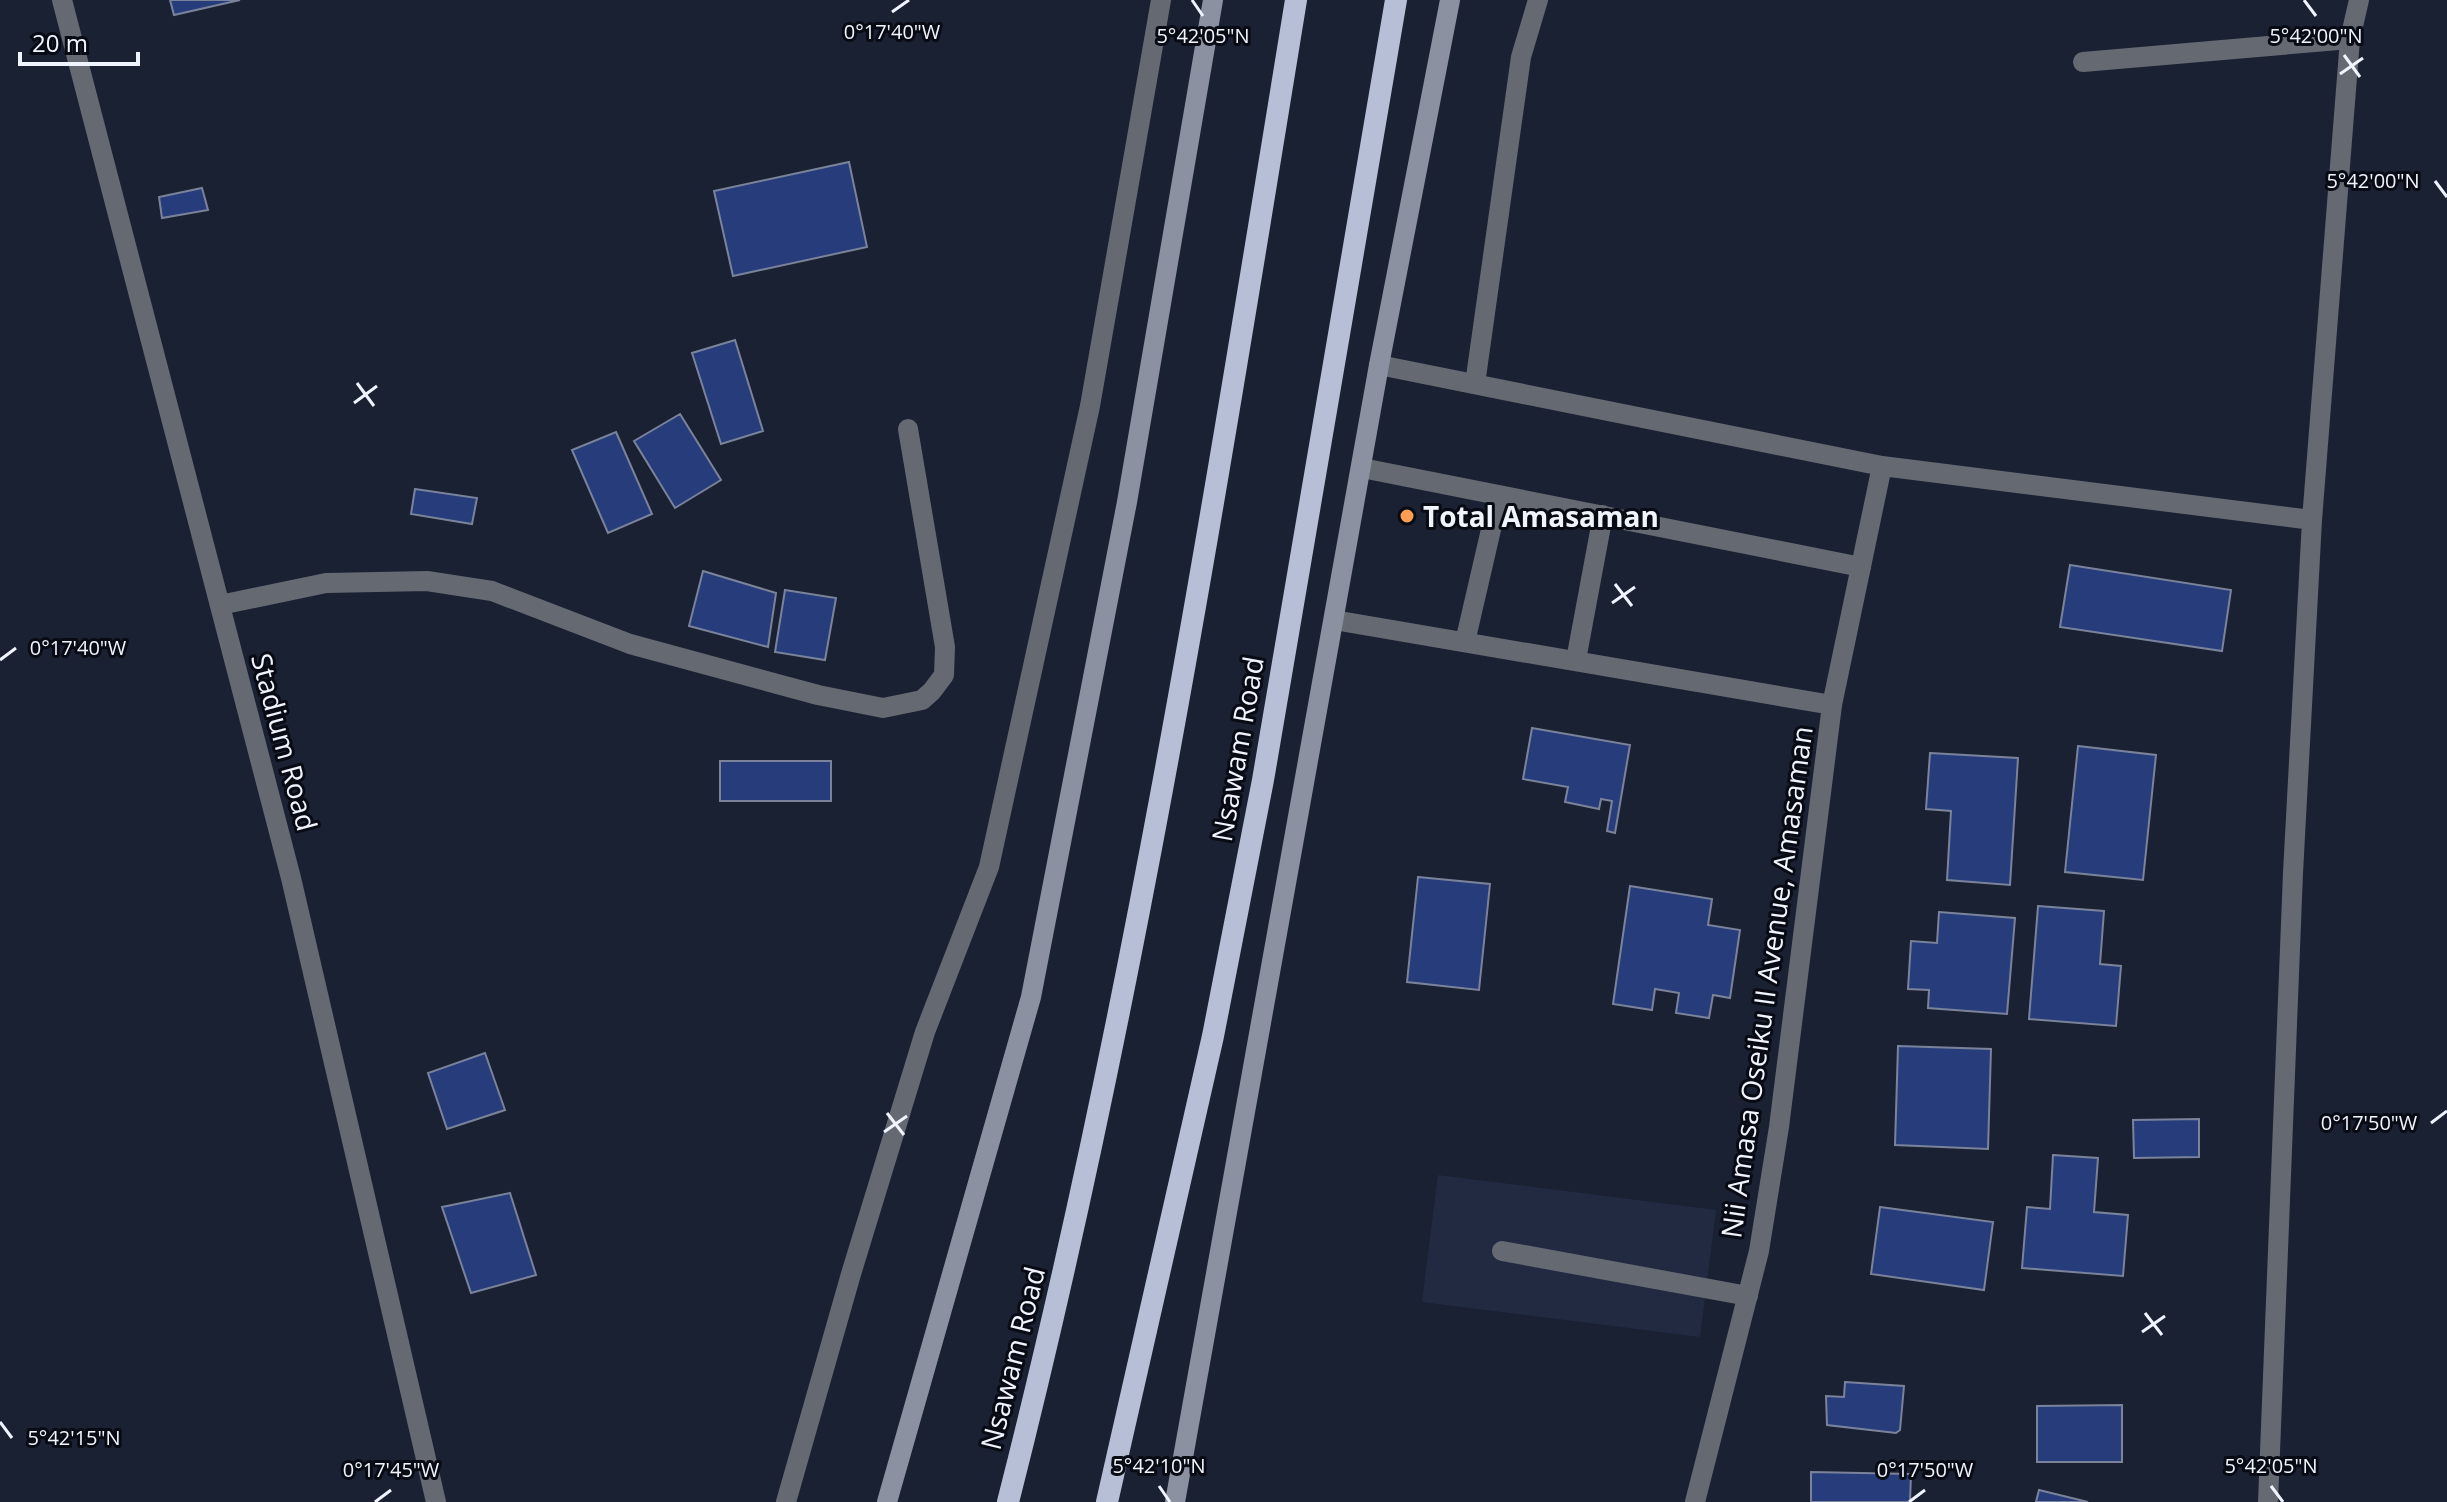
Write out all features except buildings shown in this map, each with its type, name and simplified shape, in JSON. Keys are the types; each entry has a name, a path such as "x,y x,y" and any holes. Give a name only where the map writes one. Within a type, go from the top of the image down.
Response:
{"highway":[{"name":"Nsawam Road","path":"1008,1502 1083,1192 1148,876 1296,0"},
{"name":"Nsawam Road","path":"1107,1502 1213,1036 1260,795 1396,0"}],"main road":[{"path":"887,1502 1031,997 1127,502 1213,0"},
{"path":"1175,1502 1379,365 1450,0"}],"street":[{"name":"Stadium Road","path":"62,0 291,878 436,1502"},
{"path":"786,1502 925,1032 989,867 1090,406 1161,0"},
{"path":"1475,384 1521,57 1538,0"},
{"path":"2268,1502 2292,889 2312,520 2350,39 2359,0"},
{"path":"2083,62 2350,39"},
{"path":"1379,365 1882,466 2312,520"},
{"path":"220,605 326,583 427,581 492,591 630,644 818,695 883,708 922,700 944,675 945,647 908,429"},
{"name":"Nii Amasa Oseiku II Avenue, Amasaman","path":"1695,1502 1759,1251 1779,1127 1832,705 1882,466"},
{"path":"1362,468 1861,567"},
{"path":"1465,642 1499,495"},
{"path":"1576,660 1603,515"},
{"path":"1334,620 1832,705"},
{"path":"1502,1251 1748,1296"}],"shaded area":[{"path":"1438,1175 1716,1210 1700,1337 1422,1302"}],"place":[{"name":"Total Amasaman","path":"1407,516"}]}
